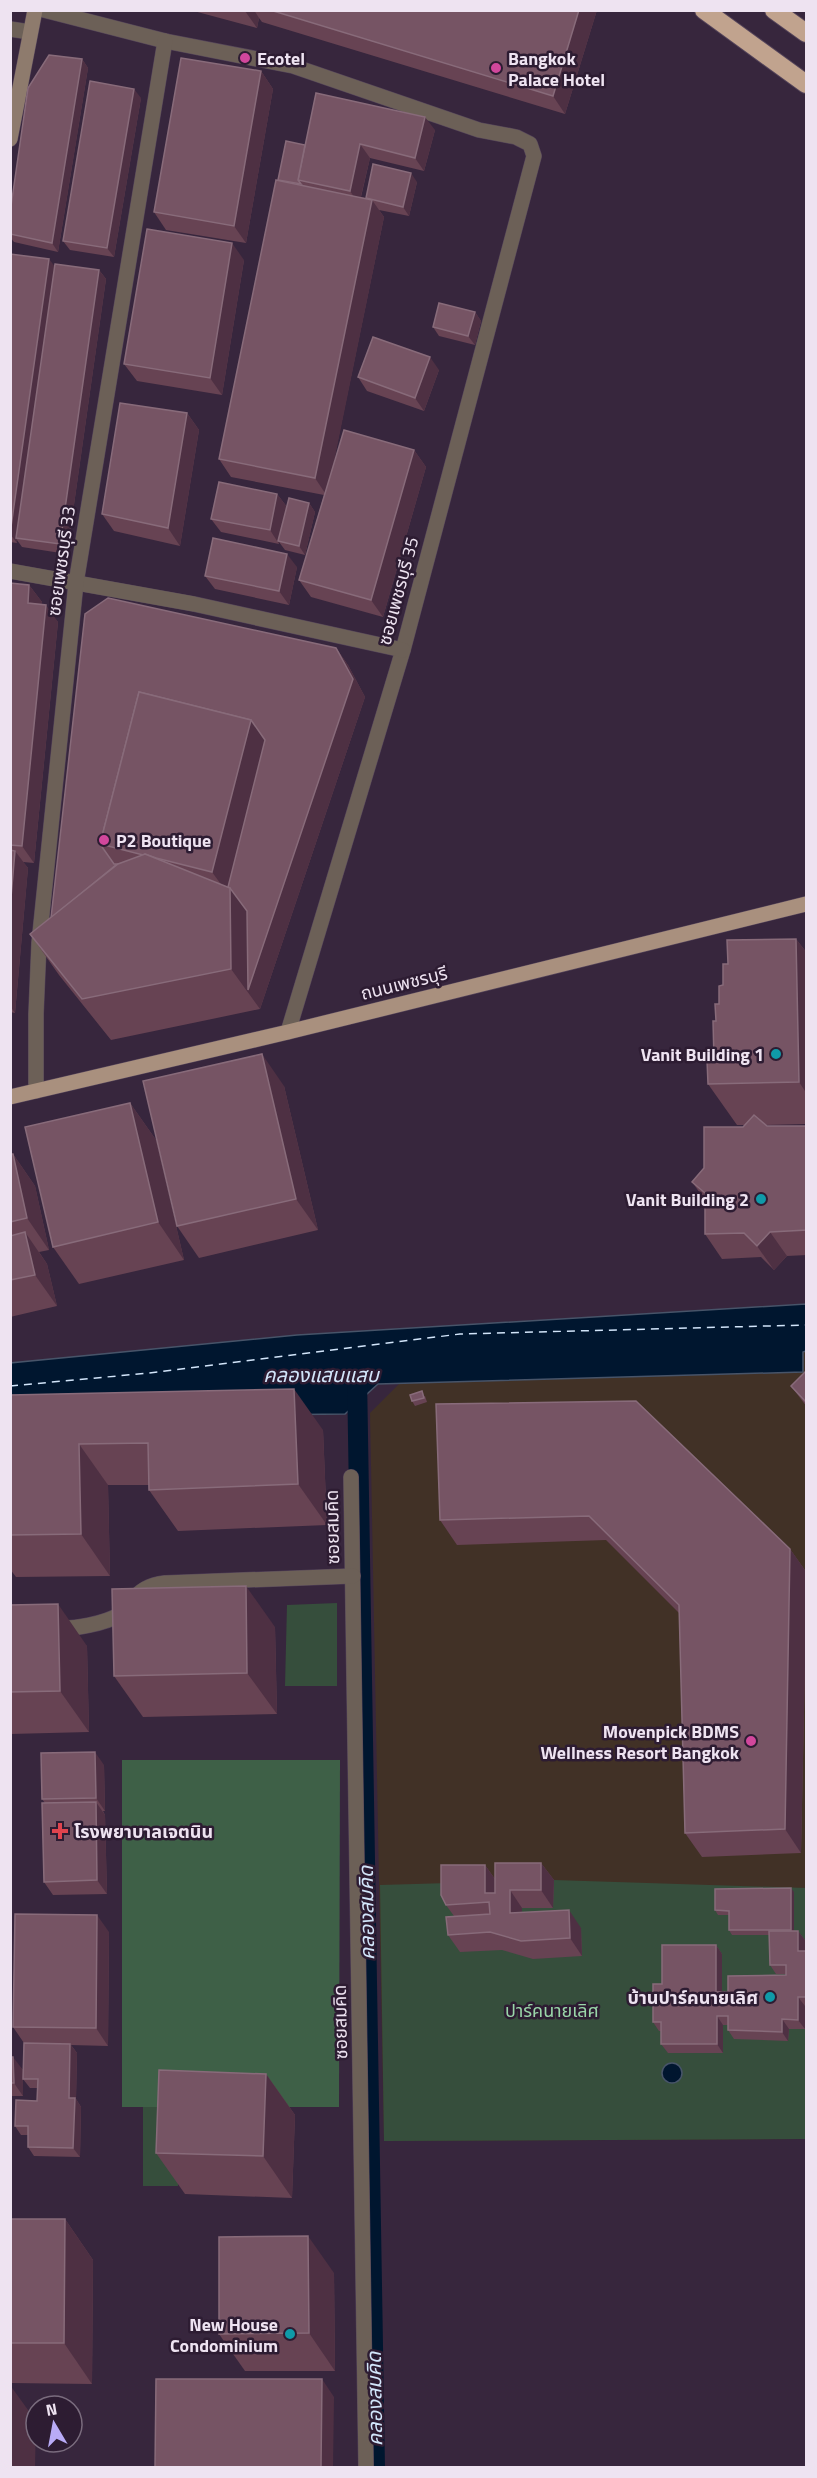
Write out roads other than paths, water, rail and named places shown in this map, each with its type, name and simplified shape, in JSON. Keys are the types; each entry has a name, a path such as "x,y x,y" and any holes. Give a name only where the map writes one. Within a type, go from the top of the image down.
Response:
{"highway":[{"path":"704,10 807,84"},
{"path":"774,10 807,33"}],"main road":[{"name":"ถนนเพชรบุรี","path":"10,1097 288,1032 807,904"}],"street":[{"path":"10,139 35,10"},
{"path":"44,10 165,41"},
{"path":"10,29 30,32"},
{"name":"ซอยเพชรบุรี 35","path":"165,41 293,66 479,130 516,137 530,144 534,156 403,650 288,1032"},
{"name":"ซอยเพชรบุรี 33","path":"36,1091 39,943 76,583 165,41"},
{"path":"10,571 194,604 403,650"},
{"name":"ซอยสมคิด","path":"351,1477 366,2468"},
{"name":"ซอยสมคิด","path":"44,1627 68,1629 105,1620 122,1613 137,1594 149,1585 353,1576"}],"water":[{"name":"คลองแสนแสบ","path":"806,1304 806,1351 803,1352 803,1372 378,1384 345,1414 11,1418 10,1363 297,1335"},
{"path":"672,2063 679,2066 682,2073 679,2080 672,2083 665,2080 662,2073 665,2066"}],"waterway":[{"name":"คลองสมคิด","path":"357,1375 375,2468"}],"place":[{"name":"Ecotel","path":"245,58"},
{"name":"Bangkok Palace Hotel","path":"496,68"},
{"name":"P2 Boutique","path":"104,840"},
{"name":"Vanit Building 1","path":"776,1054"},
{"name":"Vanit Building 2","path":"761,1199"},
{"name":"Movenpick BDMS Wellness Resort Bangkok","path":"751,1741"},
{"name":"โรงพยาบาลเจตนิน","path":"60,1831"},
{"name":"บ้านปาร์คนายเลิศ","path":"770,1997"},
{"name":"New House Condominium","path":"290,2334"}],"park label":[{"name":"ปาร์คนายเลิศ","path":"552,2010"}]}
